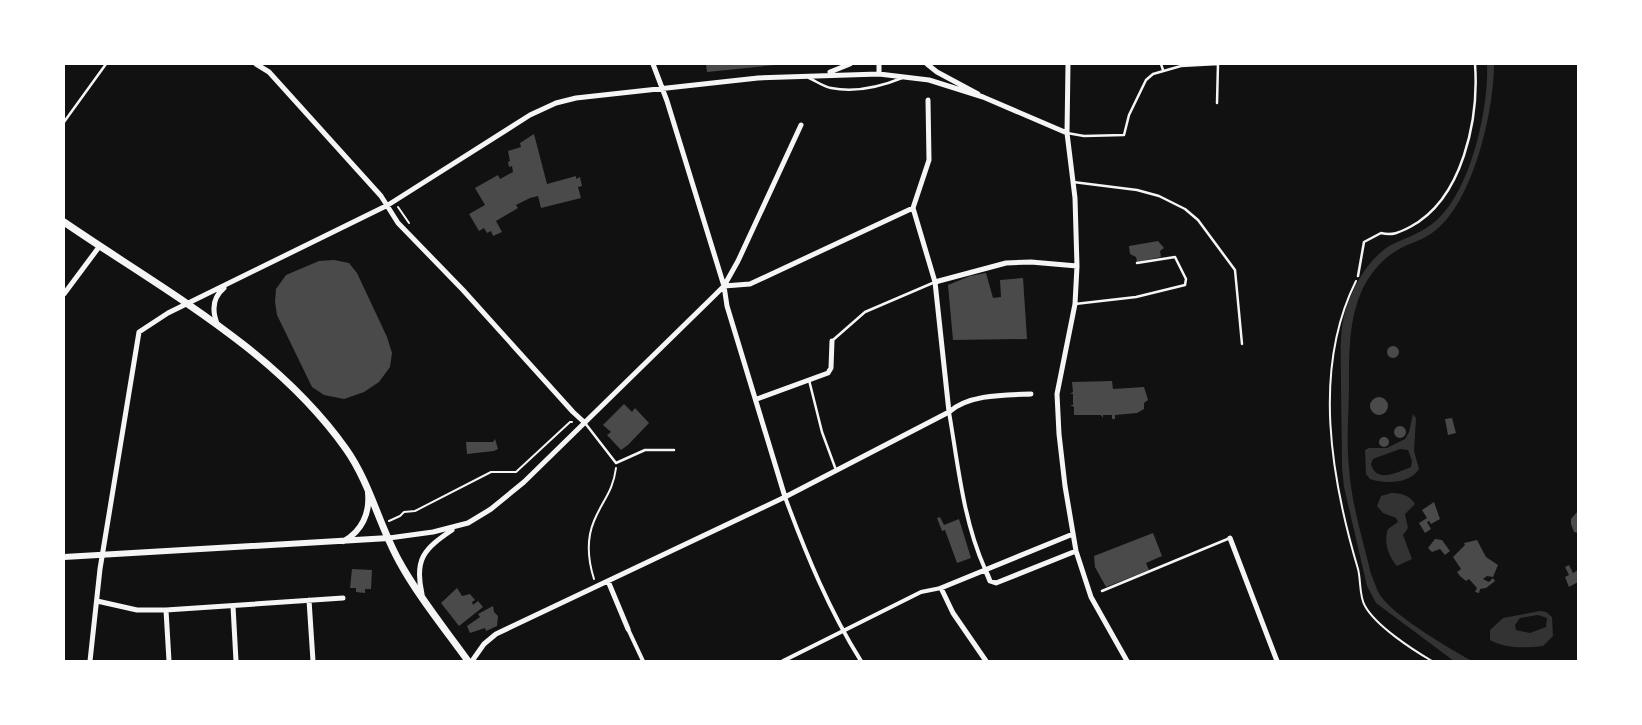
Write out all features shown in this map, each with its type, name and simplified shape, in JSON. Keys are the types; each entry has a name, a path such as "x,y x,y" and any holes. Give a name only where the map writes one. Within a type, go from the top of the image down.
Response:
{"main road":[{"path":"64,222 99,247 188,304 265,362 316,410 346,450 366,484 399,560 468,661"}],"street":[{"path":"256,64 269,72 388,205 398,223 463,290 585,423"},
{"path":"653,64 724,286 727,306 802,545 843,632 861,661"},
{"path":"825,74 850,64"},
{"path":"878,74 879,64"},
{"path":"927,64 937,72 983,97 1067,133"},
{"path":"1068,64 1067,133 1073,182 1078,266 1075,304 1057,394 1059,434 1076,551 1091,597 1127,661"},
{"path":"90,661 96,601 138,336 145,326 388,205 544,108 584,96 825,74 878,74 929,80 983,97"},
{"path":"928,100 929,160 913,208 934,282 949,412 965,505 978,554 990,581 996,583 1076,551"},
{"path":"422,594 419,575 422,556 434,542 491,509 524,482 724,286 738,261 801,125"},
{"path":"724,286 750,284 913,208"},
{"path":"64,294 99,247"},
{"path":"934,282 1006,263 1031,262 1078,266"},
{"path":"220,328 214,313 215,301 220,292 232,282"},
{"path":"757,400 830,371 832,341"},
{"path":"472,661 484,644 496,634 786,497 949,412 964,402 1031,394"},
{"path":"340,542 354,534 366,516 368,502 366,484"},
{"path":"64,557 340,542 389,538 456,528"},
{"path":"783,661 921,592 941,588 1073,534"},
{"path":"1230,538 1277,661"},
{"path":"608,581 643,661"},
{"path":"941,588 953,613 986,661"},
{"path":"96,601 137,610 166,610 343,598"},
{"path":"309,600 313,661"},
{"path":"233,606 236,661"},
{"path":"166,610 169,661"}],"lane":[{"path":"64,122 106,64"},
{"path":"1161,64 1163,70"},
{"path":"1067,133 1084,136 1124,135 1129,115 1146,80 1163,70 1181,65 1218,64 1217,103"},
{"path":"1358,276 1364,242 1370,237 1381,233 1390,235 1415,224 1441,202 1449,188 1468,146 1474,103 1475,64"},
{"path":"803,76 831,88 860,89 878,88 906,76"},
{"path":"1073,182 1136,190 1159,196 1185,209 1198,220 1234,270 1242,344"},
{"path":"1075,304 1136,296 1185,285 1186,278 1175,257 1137,263"},
{"path":"832,341 865,312 934,282"},
{"path":"809,380 822,432 836,470"},
{"path":"585,423 616,463 646,450 674,450"},
{"path":"1102,591 1230,538"}],"path":[{"path":"1358,276 1341,312 1331,374 1332,445 1338,483 1364,606 1380,623 1432,661"},
{"path":"404,512 415,511 491,472 516,472 570,422 585,423"},
{"path":"596,586 590,564 589,545 594,522 614,483 616,463"}],"shaded area":[{"path":"1487,64 1494,64 1490,106 1485,131 1470,180 1446,220 1429,235 1392,254 1371,275 1358,299 1352,323 1350,347 1348,457 1350,481 1371,574 1379,593 1390,607 1425,633 1472,661 1454,661 1376,603 1367,586 1344,487 1342,468 1341,339 1346,308 1361,275 1372,261 1391,245 1432,224 1445,211 1457,194 1475,150 1485,104"},
{"path":"1413,414 1416,418 1414,451 1419,469 1415,474 1410,478 1390,482 1370,479 1366,474 1365,450 1369,448 1387,448 1405,439 1409,432","holes":["1400,449 1408,450 1412,461 1411,467 1394,474 1378,474 1371,464 1373,459"]},
{"path":"1391,493 1404,495 1415,504 1405,514 1408,528 1403,535 1412,559 1397,566 1389,554 1386,539 1388,529 1398,522 1396,518 1383,513 1377,506 1381,496"},
{"path":"1540,611 1546,612 1552,617 1553,636 1543,646 1516,647 1496,643 1490,640 1490,630 1503,618","holes":["1538,615 1547,618 1546,627 1530,633 1516,630 1515,625 1520,618"]}],"building":[{"path":"706,64 775,64 775,65 707,72"},
{"path":"534,134 547,184 576,176 576,179 580,177 582,186 578,187 581,198 541,208 538,196 530,198 516,205 518,208 496,221 502,232 493,236 491,231 487,233 484,228 479,231 469,214 485,205 475,188 498,175 500,179 513,172 512,166 509,167 508,151 521,147 520,143"},
{"path":"1158,241 1164,248 1160,251 1161,257 1137,262 1136,257 1130,254 1129,246"},
{"path":"334,260 349,263 357,273 387,337 392,353 390,367 379,382 364,392 344,399 324,395 312,387 277,315 275,302 276,289 286,275 319,261"},
{"path":"986,273 993,298 1001,297 1000,280 1023,278 1027,339 953,340 948,285 970,276"},
{"path":"1391,346 1395,346 1399,352 1395,358 1391,358 1387,354 1387,350"},
{"path":"1112,381 1113,389 1144,387 1148,400 1144,403 1144,409 1137,413 1115,415 1115,419 1112,419 1112,415 1103,415 1103,418 1101,415 1074,415 1074,407 1070,405 1073,405 1073,394 1070,394 1073,392 1072,382"},
{"path":"1379,397 1385,400 1388,406 1385,412 1379,415 1373,412 1370,406 1373,400"},
{"path":"624,404 632,412 635,408 649,423 621,450 607,435 611,432 603,425"},
{"path":"1452,418 1456,433 1448,435 1445,419"},
{"path":"1400,426 1406,432 1400,438 1394,432"},
{"path":"1382,437 1386,437 1389,442 1388,446 1382,447 1379,444 1379,440"},
{"path":"495,439 498,449 467,454 466,442 493,442"},
{"path":"1434,502 1440,519 1431,524 1429,521 1427,522 1431,529 1425,533 1419,523 1427,518 1422,510"},
{"path":"1578,511 1578,533 1574,532 1571,519"},
{"path":"940,517 944,525 959,519 971,558 957,563 945,530 942,531 937,518"},
{"path":"1153,533 1162,556 1146,563 1149,570 1106,587 1095,567 1094,556"},
{"path":"1435,539 1442,540 1450,551 1445,555 1440,549 1432,552 1428,548"},
{"path":"1477,540 1486,557 1498,565 1493,577 1487,576 1483,579 1489,582 1493,578 1495,581 1486,588 1480,589 1479,593 1475,592 1477,588 1469,579 1466,581 1457,572 1461,569 1453,557 1465,545 1464,543"},
{"path":"1569,565 1573,573 1578,570 1578,582 1569,587 1565,577 1569,575 1565,567"},
{"path":"352,569 372,570 371,589 365,589 365,593 356,592 356,588 350,588"},
{"path":"457,588 462,596 470,594 475,600 472,602 473,605 478,601 483,607 459,626 441,603"},
{"path":"493,606 494,612 498,616 497,626 486,631 485,628 470,633 467,626 480,617 478,614"}]}
